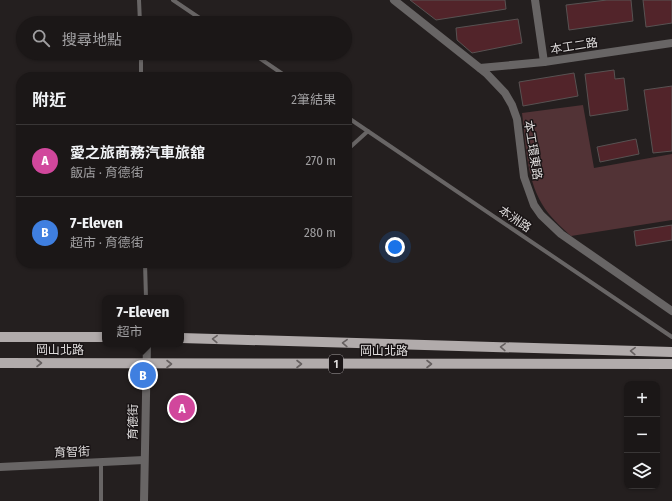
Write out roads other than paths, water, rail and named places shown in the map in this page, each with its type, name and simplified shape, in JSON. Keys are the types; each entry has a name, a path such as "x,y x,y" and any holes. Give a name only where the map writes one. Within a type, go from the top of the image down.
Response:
{"main road":[{"name":"岡山北路","path":"0,337 102,337"},
{"name":"岡山北路","path":"184,338 672,352"},
{"name":"岡山北路","path":"0,363 672,364"}],"street":[{"name":"本工環東路","path":"394,0 480,68 505,93 512,105 517,119 524,177 534,205 541,215 561,234 672,311"},
{"path":"535,0 544,62"},
{"name":"本工二路","path":"480,68 544,62 672,43"},
{"name":"育德街","path":"144,501 147,347"},
{"name":"育智街","path":"0,467 144,460"}],"lane":[{"path":"139,0 140,16"},
{"path":"173,0 197,16"},
{"path":"140,60 141,72"},
{"path":"262,60 280,72"},
{"name":"本洲路","path":"352,120 672,337"},
{"path":"352,145 368,131"},
{"path":"145,268 146,295"},
{"path":"101,463 101,501"}],"place":[{"name":"7-Eleven","path":"143,375"},
{"name":"愛之旅商務汽車旅舘","path":"182,408"}]}
